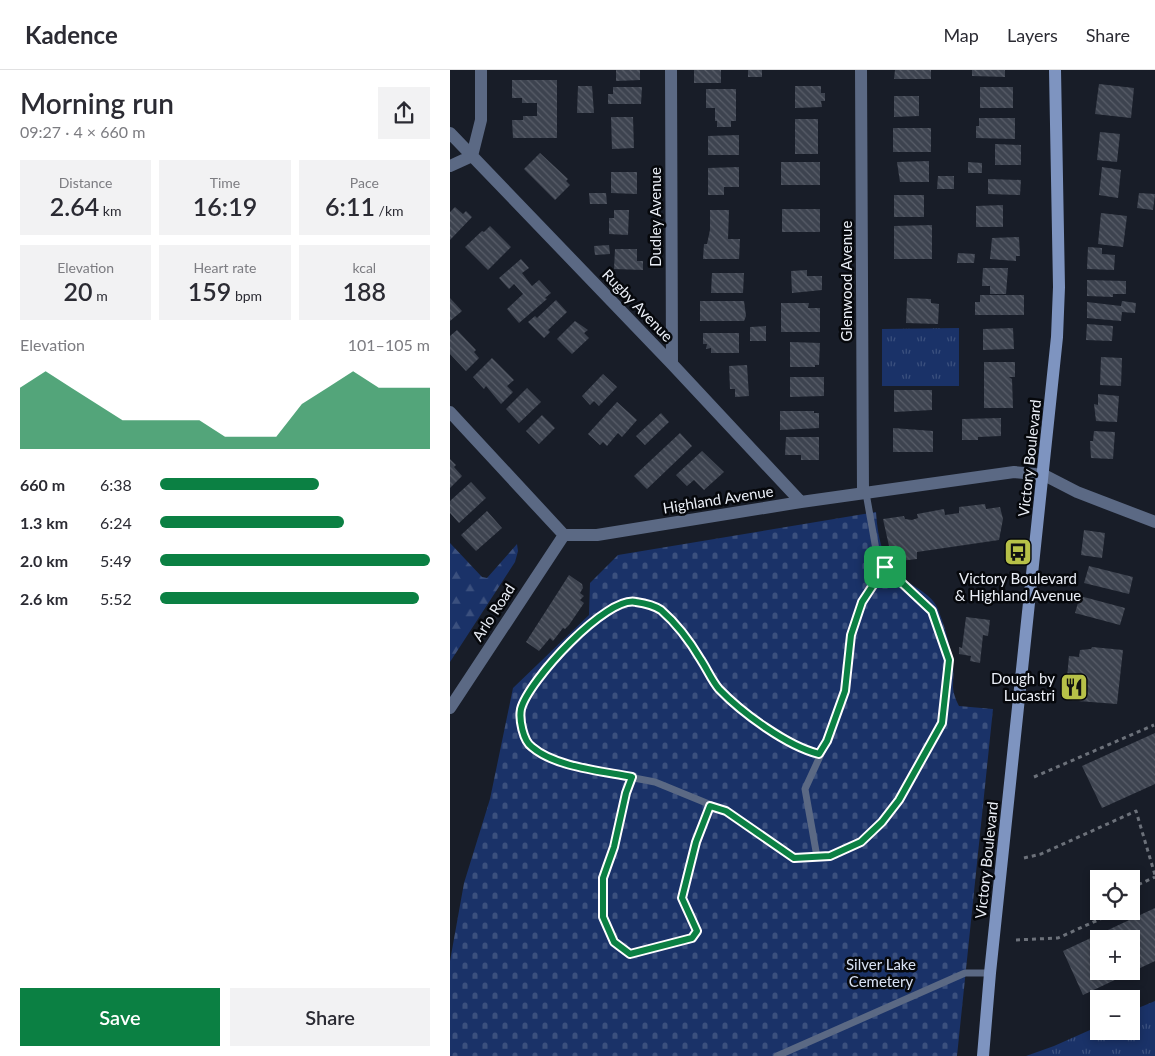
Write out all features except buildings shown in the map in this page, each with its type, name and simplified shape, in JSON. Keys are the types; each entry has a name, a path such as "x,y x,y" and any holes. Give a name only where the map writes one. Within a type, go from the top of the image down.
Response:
{"main road":[{"name":"Victory Boulevard","path":"983,1056 990,972 1054,371 1060,287 1055,70"}],"street":[{"path":"450,166 472,156 481,120 480,70"},
{"name":"Dudley Avenue","path":"671,70 672,364"},
{"name":"Glenwood Avenue","path":"861,70 865,493"},
{"name":"Rugby Avenue","path":"450,132 801,502"},
{"path":"450,412 564,535"},
{"name":"Highland Avenue","path":"564,535 597,535 801,502 1014,472 1044,475"},
{"path":"1044,475 1077,492 1155,522"},
{"name":"Arlo Road","path":"450,708 564,535"}],"lane":[{"path":"819,754 805,750 750,716 718,688 694,648 660,609 634,601 613,608 582,630 533,685 521,709 523,731 531,747 566,765 655,782 726,811 794,858 830,856 861,842 882,822 899,800 942,723 949,660 932,611 878,561 865,493"},
{"path":"817,858 805,789 819,754 827,741 845,691 851,635 862,602 885,567"},
{"path":"632,777 626,793 614,847 603,878 603,917 614,942 630,954 692,938 697,931 682,898 696,842 710,806"},
{"path":"777,1056 965,973 990,972"}],"path":[{"path":"1034,778 1154,725"},
{"path":"1024,858 1041,854 1136,810 1155,876 1140,884"},
{"path":"1016,940 1058,938 1098,920"}],"green space":[{"path":"959,328 959,386 882,386 882,329"},
{"name":"Silver Lake Cemetery","path":"876,512 880,542 887,560 900,576 928,596 937,607 945,628 950,650 953,665 953,689 959,706 993,709 957,1056 450,1056 450,961 464,883 490,799 513,688 589,615 590,583 618,555"},
{"path":"450,543 482,577 487,578 517,544 518,551 515,562 450,662"},
{"path":"1155,1001 1155,1056 1026,1056 1090,1030 1090,1040 1140,1040 1140,1007"}],"place":[{"name":"Victory Boulevard & Highland Avenue","path":"1018,552"},
{"name":"Dough by Lucastri","path":"1074,687"}],"route":[{"path":"885,567 932,611 949,660 942,723 899,800 882,822 861,842 830,856 806,858 794,858 765,840 726,811 710,806 696,842 682,898 697,931 692,938 670,946 630,954 614,942 603,917 603,878 614,847 626,793 632,777 566,765 531,747 523,731 521,709 533,685 582,630 613,608 634,601 660,609 694,648 718,688 750,716 805,750 819,754 827,741 845,691 851,635 862,602 885,567"}]}
